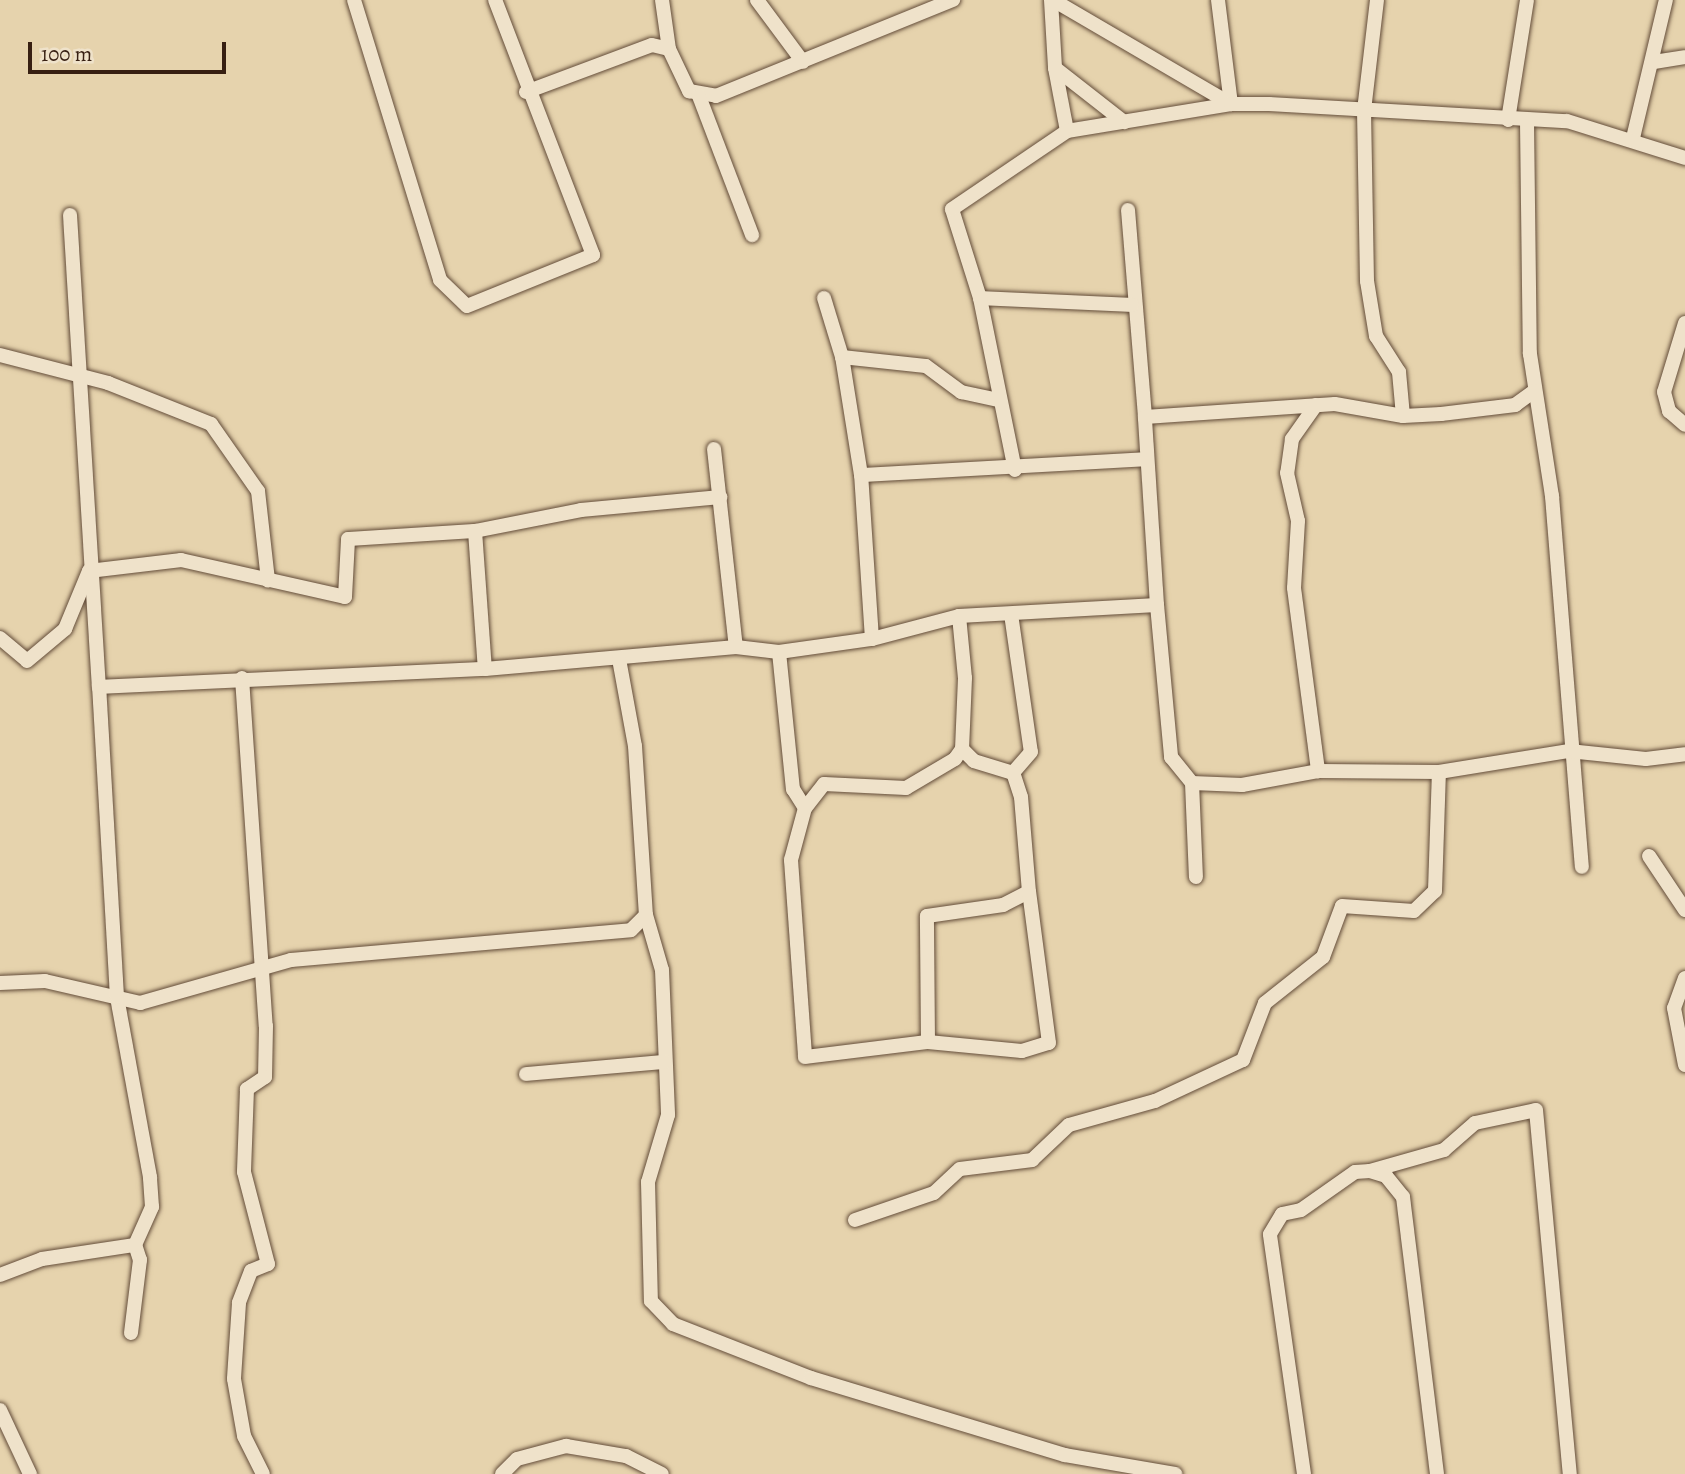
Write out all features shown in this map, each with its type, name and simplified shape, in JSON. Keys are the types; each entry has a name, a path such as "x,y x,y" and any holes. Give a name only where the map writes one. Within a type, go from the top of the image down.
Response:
{"street":[{"path":"354,0 440,280 467,306 593,255 526,92 495,0"},
{"path":"757,0 785,46 803,62"},
{"path":"699,96 716,96 953,0"},
{"path":"1052,0 1055,68 1067,131"},
{"path":"1052,0 1231,104"},
{"path":"1218,0 1231,104"},
{"path":"1377,0 1364,110 1367,281 1376,335 1399,372 1402,416"},
{"path":"1508,120 1527,0"},
{"path":"1633,138 1654,62 1666,0"},
{"path":"663,1 669,49 682,81 699,96 752,235"},
{"path":"526,92 652,45 669,49"},
{"path":"784,69 785,46"},
{"path":"1654,62 1685,57"},
{"path":"1055,68 1124,121"},
{"path":"1015,470 980,298 952,209 1067,131 1231,104 1527,122 1585,123 1685,158"},
{"path":"1527,122 1534,391 1552,496 1569,751 1580,789 1582,867"},
{"path":"1128,210 1132,305 1145,417 1157,605 1171,757 1192,783 1196,877"},
{"path":"70,215 89,571 99,687 117,997 150,1177 152,1207 135,1245 140,1261 131,1333"},
{"path":"824,298 842,357 861,475 872,639"},
{"path":"980,298 1132,305"},
{"path":"1685,323 1664,392 1669,411 1685,425"},
{"path":"0,355 78,374 211,424 233,446 258,491 268,580"},
{"path":"842,357 926,366 961,392 1000,400"},
{"path":"1145,417 1316,405 1402,416 1515,405 1534,391"},
{"path":"1316,405 1292,439 1287,472 1298,521 1294,589 1318,771"},
{"path":"715,449 736,647"},
{"path":"861,475 1015,470 1147,459"},
{"path":"89,571 181,560 345,597 348,539 475,531 581,510 720,497"},
{"path":"475,531 485,668"},
{"path":"0,638 27,660 65,629 89,571"},
{"path":"99,687 485,668 619,659 736,647 779,652 872,639 959,616 1011,614 1100,603 1157,605"},
{"path":"1011,614 1031,752 1013,772"},
{"path":"959,616 962,749 974,761 1013,772"},
{"path":"779,652 793,789 805,808"},
{"path":"619,659 635,746 646,915 662,970 668,1115 648,1182 651,1301 673,1324 811,1378 1065,1455 1175,1474"},
{"path":"242,678 265,1077 247,1089 244,1172 268,1264 251,1271 239,1303 234,1379 244,1436 263,1474"},
{"path":"962,749 919,785 824,784 805,808 791,860 805,1057 928,1041 1022,1051 1049,1043 1029,892 1021,797 1013,772"},
{"path":"1192,783 1242,785 1318,771 1439,772 1569,751 1646,759 1685,754"},
{"path":"855,1220 934,1193 960,1169 1032,1160 1054,1132 1069,1125 1155,1101 1243,1060 1265,1003 1323,957 1342,906 1414,911 1435,891 1439,772"},
{"path":"1649,856 1685,910"},
{"path":"928,1041 927,916 1003,905 1029,892"},
{"path":"0,983 45,981 117,997 157,1001 259,966 631,930 646,915"},
{"path":"1685,978 1674,1008 1685,1065"},
{"path":"526,1074 664,1062"},
{"path":"1304,1474 1270,1234 1282,1214 1301,1210 1355,1172 1370,1171 1444,1150 1475,1124 1536,1110 1570,1474"},
{"path":"1370,1171 1386,1176 1403,1197 1437,1474"},
{"path":"0,1275 42,1259 135,1245"},
{"path":"0,1410 30,1474"},
{"path":"502,1474 517,1459 566,1446 626,1456 662,1474"}]}
